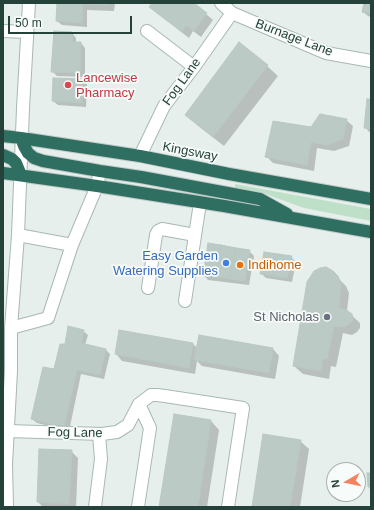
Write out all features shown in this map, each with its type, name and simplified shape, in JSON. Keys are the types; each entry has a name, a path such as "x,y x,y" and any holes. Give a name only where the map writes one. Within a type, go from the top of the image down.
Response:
{"highway":[{"name":"Kingsway","path":"3,136 140,156 229,174 371,199"},
{"path":"22,138 28,153 34,158 44,161 260,199 296,219"},
{"path":"3,155 12,159 21,175"},
{"path":"3,172 97,186 371,232"},
{"path":"226,193 229,174"}],"street":[{"path":"7,507 7,371 18,235 29,3"},
{"name":"Burnage Lane","path":"221,3 232,13 326,53 371,61"},
{"name":"Fog Lane","path":"140,156 164,106 232,13"},
{"path":"3,31 27,32"},
{"path":"147,31 194,67"},
{"path":"11,328 48,318 72,245 97,186 100,171"},
{"path":"185,301 200,203"},
{"path":"148,288 156,235 158,231 162,229 195,235"},
{"path":"18,235 72,245"},
{"path":"138,507 150,428 139,404 151,395 157,395 243,408 228,507"},
{"name":"Fog Lane","path":"8,432 99,434 117,432 128,425 139,404"},
{"path":"94,507 101,459 99,434"}],"green space":[{"path":"235,184 371,209 371,221 304,208 260,192 235,188"}],"building":[{"path":"57,3 83,4 82,23 56,21"},
{"path":"69,3 108,3 108,5"},
{"path":"152,3 194,3 207,13 194,31 186,25 182,32 149,7"},
{"path":"364,3 371,3 371,14 362,12"},
{"path":"54,31 72,32 72,42 81,42 80,73 51,72"},
{"path":"239,42 268,65 213,137 185,115"},
{"name":"Lancewise Pharmacy","path":"53,78 83,79 82,103 52,101"},
{"path":"367,99 371,99 371,129 364,128"},
{"path":"320,114 347,119 343,139 327,145 311,142 307,165 265,157 273,121 311,127"},
{"path":"208,243 221,245 216,277 203,276"},
{"name":"Easy Garden Watering Supplies","path":"221,245 236,248 230,279 216,277"},
{"name":"Indihome","path":"236,248 250,250 245,281 230,279"},
{"path":"264,252 278,254 273,276 260,274"},
{"path":"278,254 292,256 287,278 273,276"},
{"name":"St Nicholas","path":"326,267 338,276 341,284 339,308 352,314 353,320 344,327 334,326 327,359 323,358 321,371 293,366 307,282 314,271"},
{"path":"68,326 84,330 81,343 106,349 100,375 77,370 64,427 31,419 43,367 54,369 60,344 65,344"},
{"path":"119,330 193,343 189,368 115,354"},
{"path":"199,335 273,348 269,373 194,360"},
{"path":"174,414 211,420 198,507 159,507"},
{"path":"263,434 301,440 290,507 252,507"},
{"path":"39,449 72,450 69,504 37,502"},
{"path":"367,473 371,473 371,487 368,487"}],"place":[{"name":"Lancewise Pharmacy","path":"68,85"},
{"name":"Easy Garden Watering Supplies","path":"226,263"},
{"name":"Indihome","path":"240,265"},
{"name":"St Nicholas","path":"327,317"}]}
